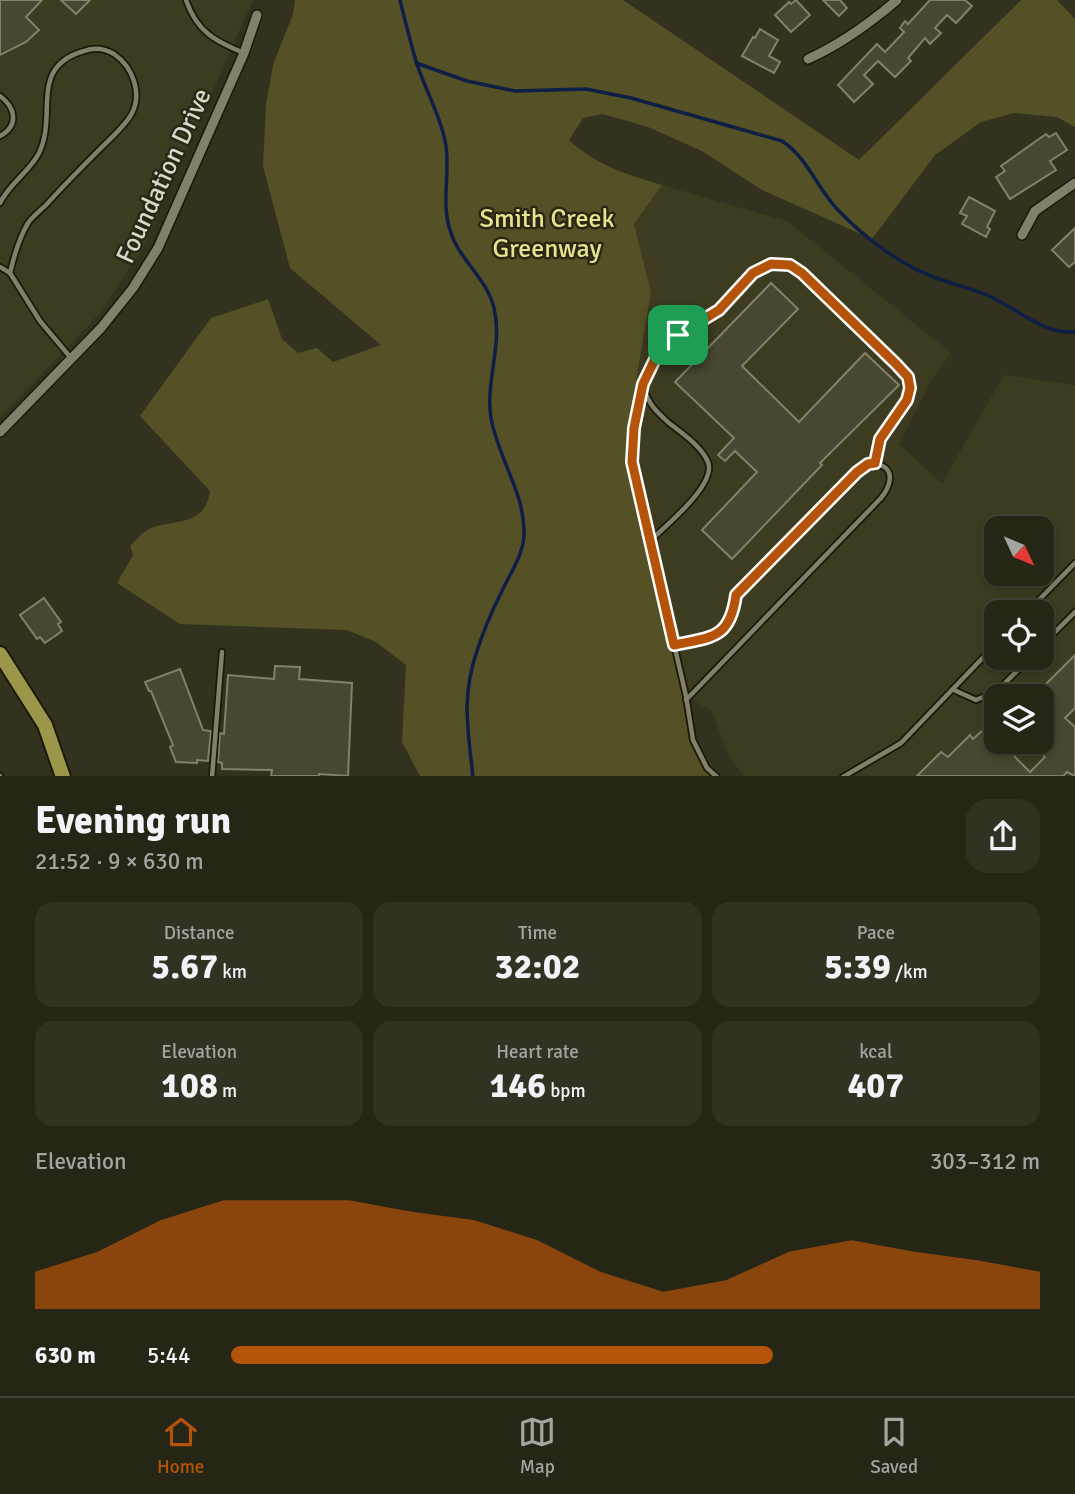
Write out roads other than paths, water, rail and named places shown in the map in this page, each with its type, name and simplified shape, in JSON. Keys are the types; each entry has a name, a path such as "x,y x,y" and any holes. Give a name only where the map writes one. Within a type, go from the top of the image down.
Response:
{"main road":[{"path":"0,654 45,725 62,776"}],"street":[{"path":"808,59 829,50 870,23 897,0"},
{"name":"Foundation Drive","path":"0,432 101,328 133,288 158,248 244,53 257,15"},
{"path":"1022,235 1035,211 1075,183"}],"lane":[{"path":"186,0 197,23 212,39 244,53"},
{"path":"0,203 38,156 47,118 49,79 57,66 69,55 90,49 105,49 118,57 135,80 136,97 132,114 29,223 16,250 10,273"},
{"path":"0,96 7,101 15,120 8,132 0,136"},
{"path":"717,776 707,768 693,740 632,462 634,428 643,384 657,355 678,335 719,310 753,273 771,264 790,265 802,273 908,377 910,388 907,400 880,439 875,463"},
{"path":"0,267 10,273 40,321 71,358"},
{"path":"643,384 652,407 701,452 709,466 708,476 702,487 649,542"},
{"path":"674,645 704,639 727,626 733,615 736,595 857,472 868,464 875,463 886,468 891,476 891,486 686,700"},
{"path":"1039,600 1075,563"},
{"path":"1054,633 1075,612"},
{"path":"212,776 222,652"},
{"path":"843,776 901,743 984,657"},
{"path":"954,690 976,700 997,691 1018,670"}],"waterway":[{"path":"400,0 416,61 444,135 447,157 446,209 450,230 459,250 485,287 494,308 496,336 490,391 491,418 523,519 522,549 479,644 469,683 467,714 473,776"},
{"path":"416,63 467,81 515,91 586,89 631,98 782,141 799,156 839,211 870,240 894,257 931,276 987,295 1045,327 1075,332"}],"park label":[{"name":"Smith Creek Greenway","path":"547,234"}]}
